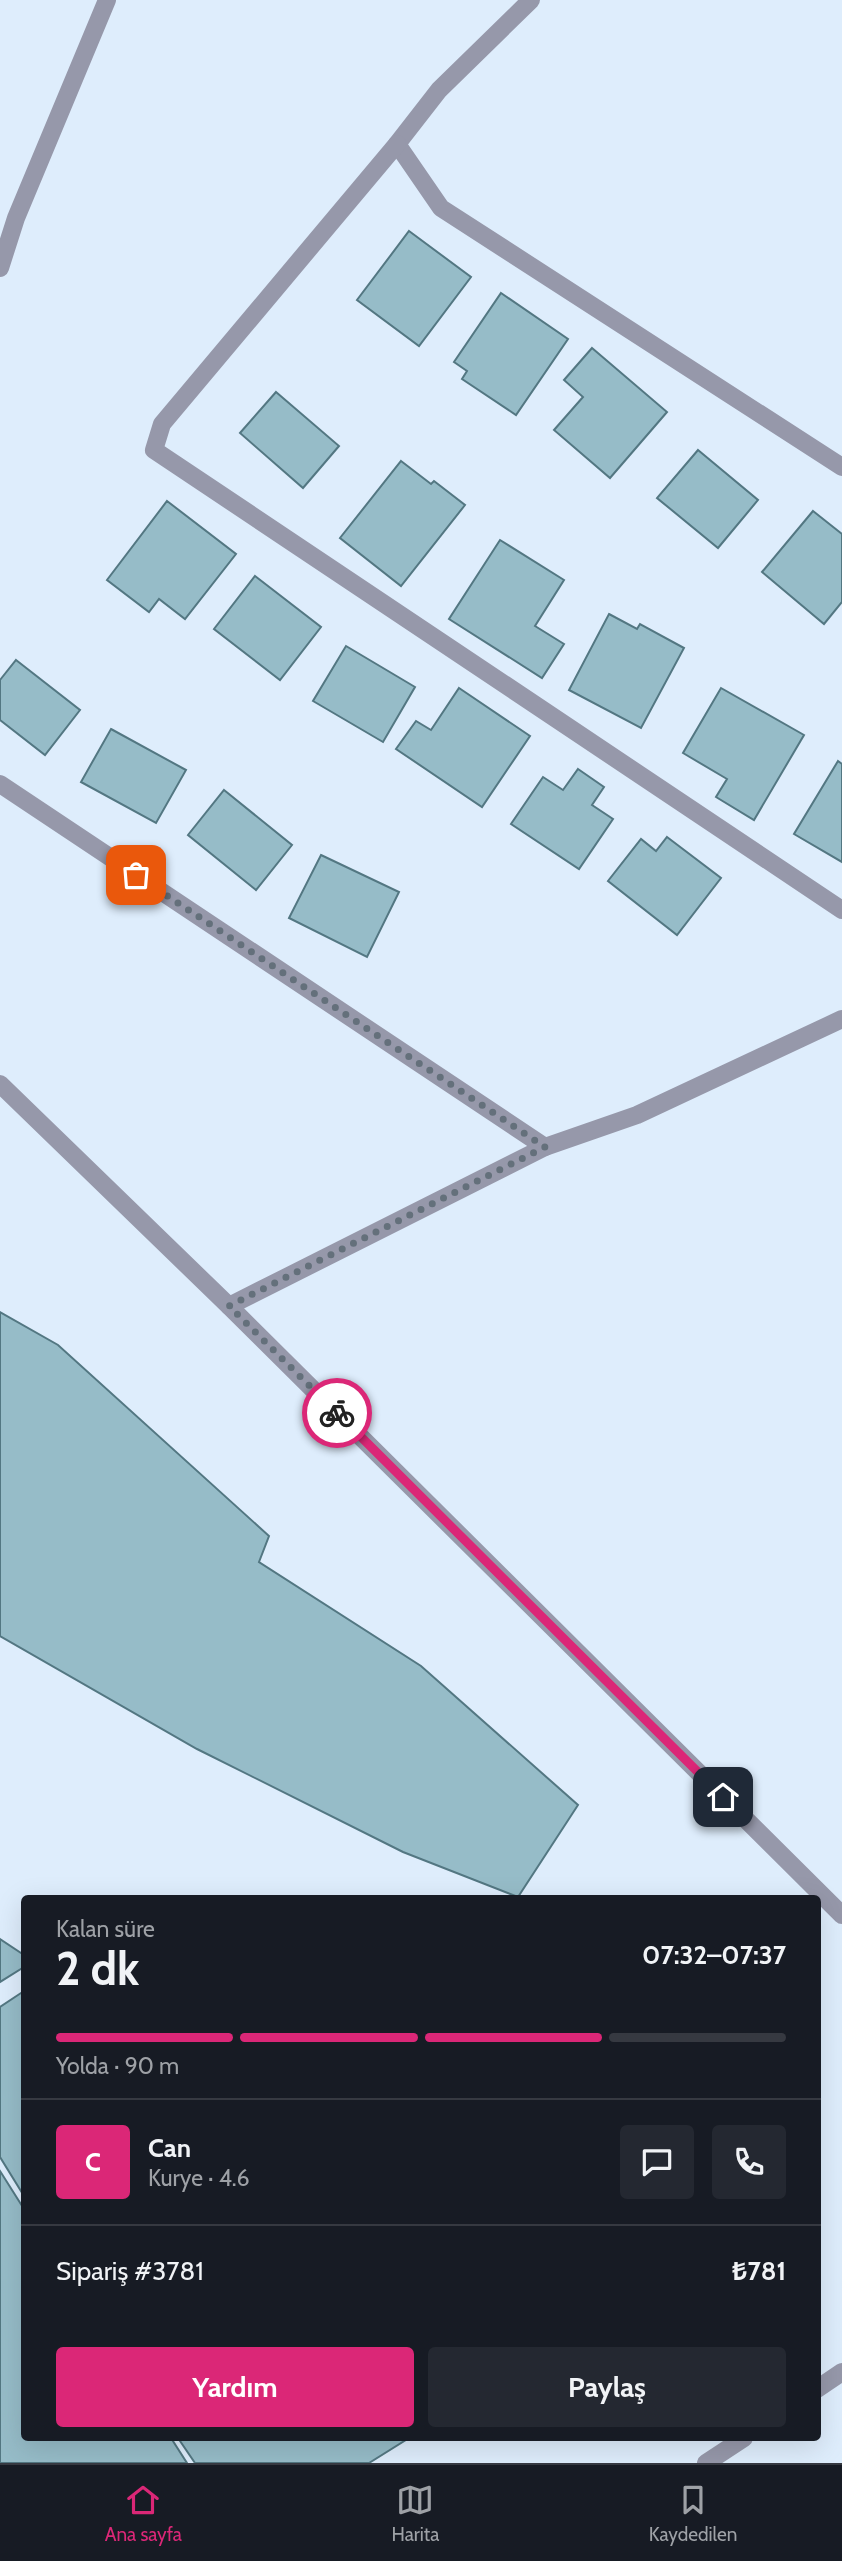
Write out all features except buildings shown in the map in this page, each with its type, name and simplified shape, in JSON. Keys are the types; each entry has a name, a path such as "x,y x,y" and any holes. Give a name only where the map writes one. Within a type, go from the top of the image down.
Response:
{"street":[{"path":"0,268 16,218 107,0"},
{"path":"531,0 439,90 397,144 162,424 154,450 842,910"},
{"path":"397,144 441,208 842,467"},
{"path":"0,784 545,1147"},
{"path":"229,1306 545,1147 637,1115 842,1019"},
{"path":"0,1084 229,1306 842,1915"},
{"path":"821,2386 842,2372"},
{"path":"706,2463 739,2441"}],"way so far":[{"path":"136,875 545,1147 229,1306 337,1413"}],"route":[{"path":"337,1413 723,1797"}]}
